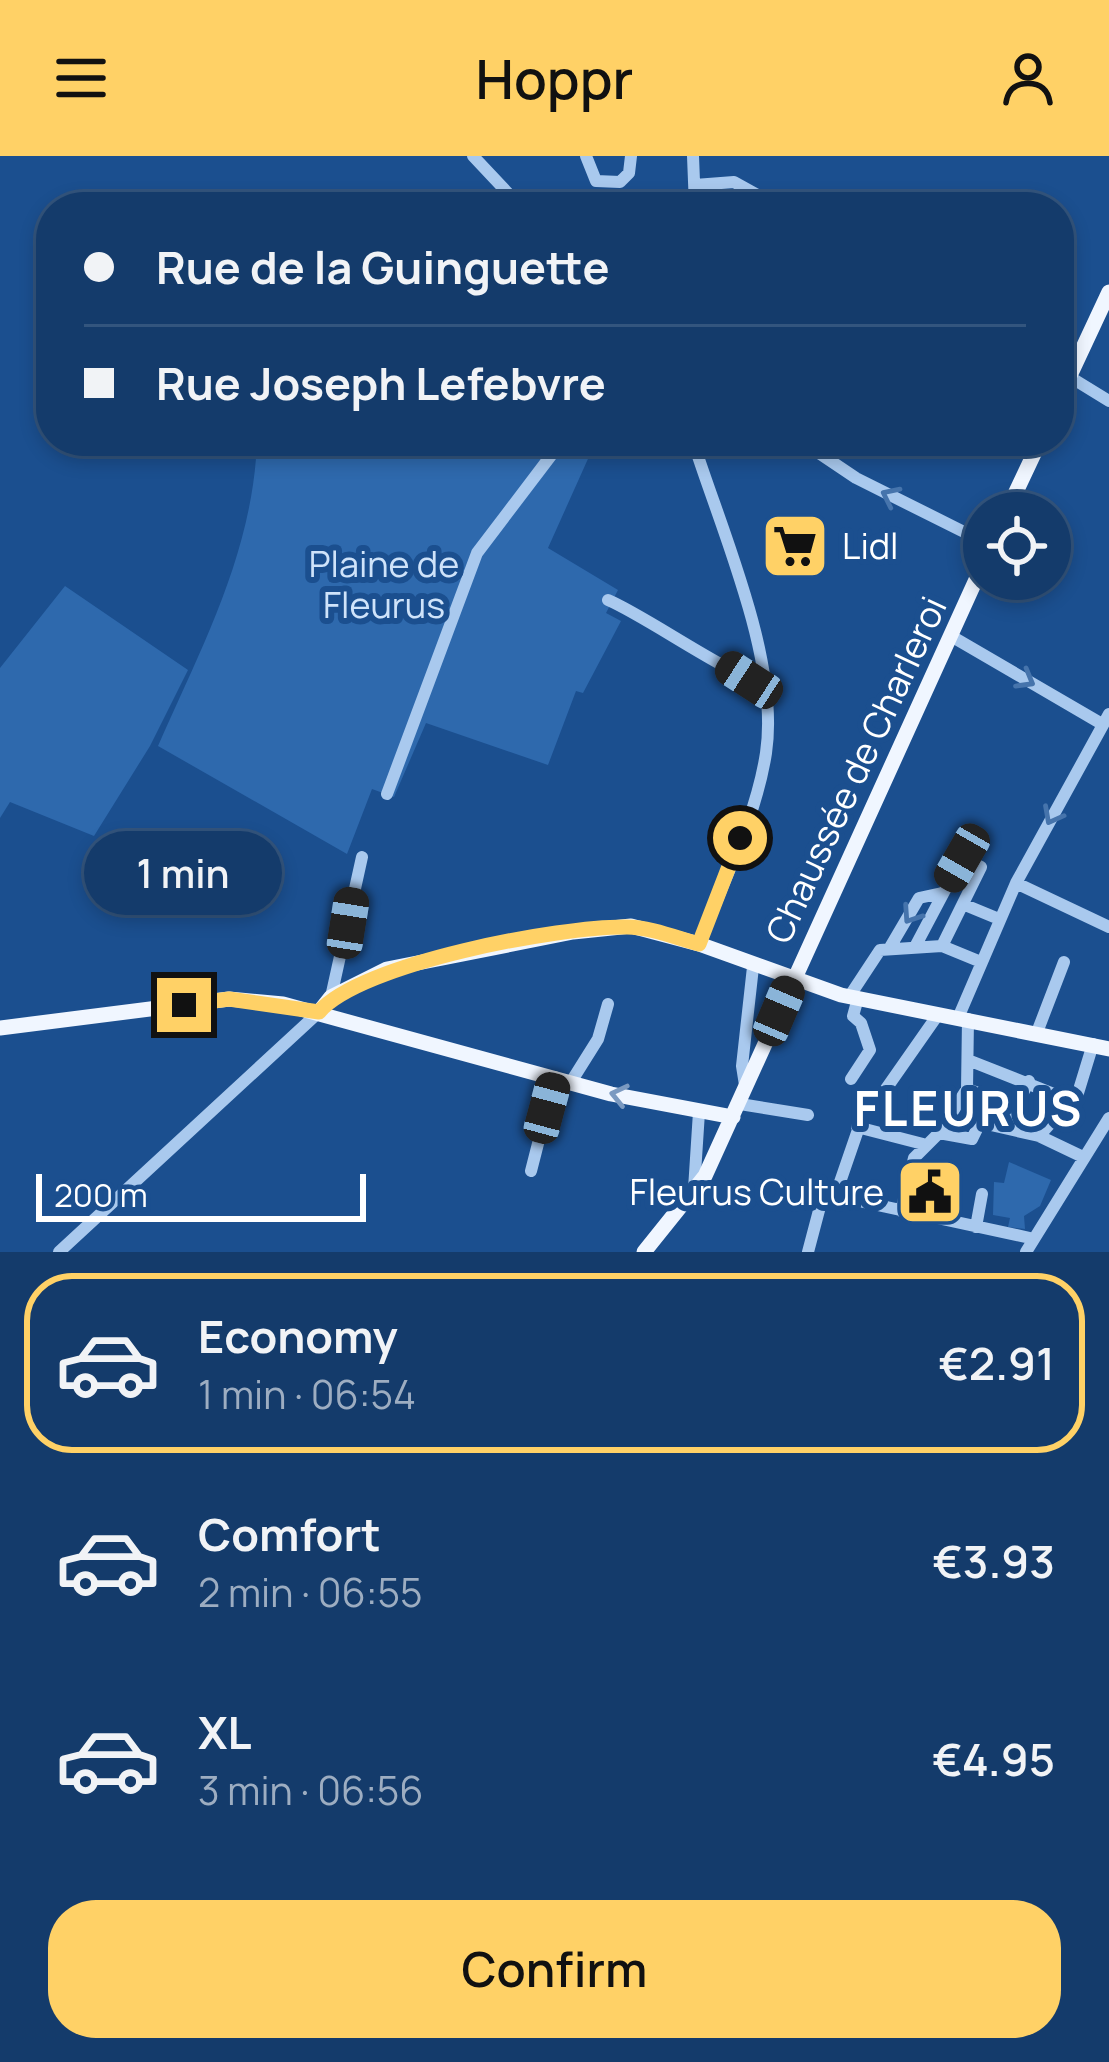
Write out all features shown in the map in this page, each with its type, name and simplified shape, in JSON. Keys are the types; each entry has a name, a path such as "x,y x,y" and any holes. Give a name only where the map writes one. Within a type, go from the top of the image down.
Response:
{"main road":[{"path":"1074,364 1109,292"},
{"path":"1016,492 1033,456"},
{"name":"Chaussée de Charleroi","path":"644,1252 693,1193 740,1103 967,600"},
{"path":"319,1012 331,998 387,969 573,932 631,926 699,944 792,981 854,998 1101,1047"},
{"path":"3,1028 229,999 319,1012 563,1080 699,1112 740,1103"}],"street":[{"path":"473,156 507,192"},
{"path":"586,156 596,181 609,183 629,172 631,156"},
{"path":"693,156 695,192"},
{"path":"695,185 734,182 752,192"},
{"path":"1074,389 1109,401"},
{"path":"387,794 477,554 551,456"},
{"path":"697,456 765,682 767,748 757,794 699,944"},
{"path":"823,456 856,478 963,532"},
{"path":"608,600 680,635 749,680 765,682"},
{"path":"901,1211 923,1144 938,1133 967,1089 963,1019 981,962 1016,884 1105,719 950,636"},
{"path":"331,998 362,857"},
{"path":"916,945 962,858 981,867 942,946"},
{"path":"1016,884 1109,927"},
{"path":"889,949 919,898 942,893"},
{"path":"965,905 999,919"},
{"path":"851,1079 869,1050 861,1023 853,1016 854,998 880,950 942,946 981,962"},
{"path":"1036,1035 1064,962"},
{"path":"753,967 740,1103 808,1115"},
{"path":"531,1171 563,1080 598,1039 608,1004"},
{"path":"59,1252 319,1012"},
{"path":"881,1096 937,1016"},
{"path":"1040,1136 1078,1093 1101,1047"},
{"path":"968,1060 1069,1100"},
{"path":"1006,1126 1029,1081"},
{"path":"938,1133 972,1139 992,1098 967,1089"},
{"path":"693,1193 699,1112"},
{"path":"831,1195 976,1227 1028,1245 1109,1118"},
{"path":"982,1123 1040,1136 1083,1157"},
{"path":"808,1252 822,1199 839,1185 858,1126 923,1144"},
{"path":"976,1227 982,1194"}],"green space":[{"name":"Plaine de Fleurus","path":"256,456 589,456 548,548 618,590 606,613 621,621 583,693 576,691 548,765 426,723 394,797 372,789 347,854 158,746 236,560"},
{"path":"65,586 188,670 150,746 94,836 10,802 0,818 0,668"},
{"path":"1009,1162 1051,1180 1040,1206 1024,1216 1025,1229 1008,1227 1010,1218 993,1215 994,1182 1004,1183"}],"place":[{"name":"Lidl","path":"795,546"},
{"name":"Fleurus Culture","path":"930,1192"}],"district":[{"name":"FLEURUS","path":"969,1109"}],"route":[{"path":"184,1005 229,999 319,1012 331,998 387,969 573,932 631,926 699,944 740,838"}]}
